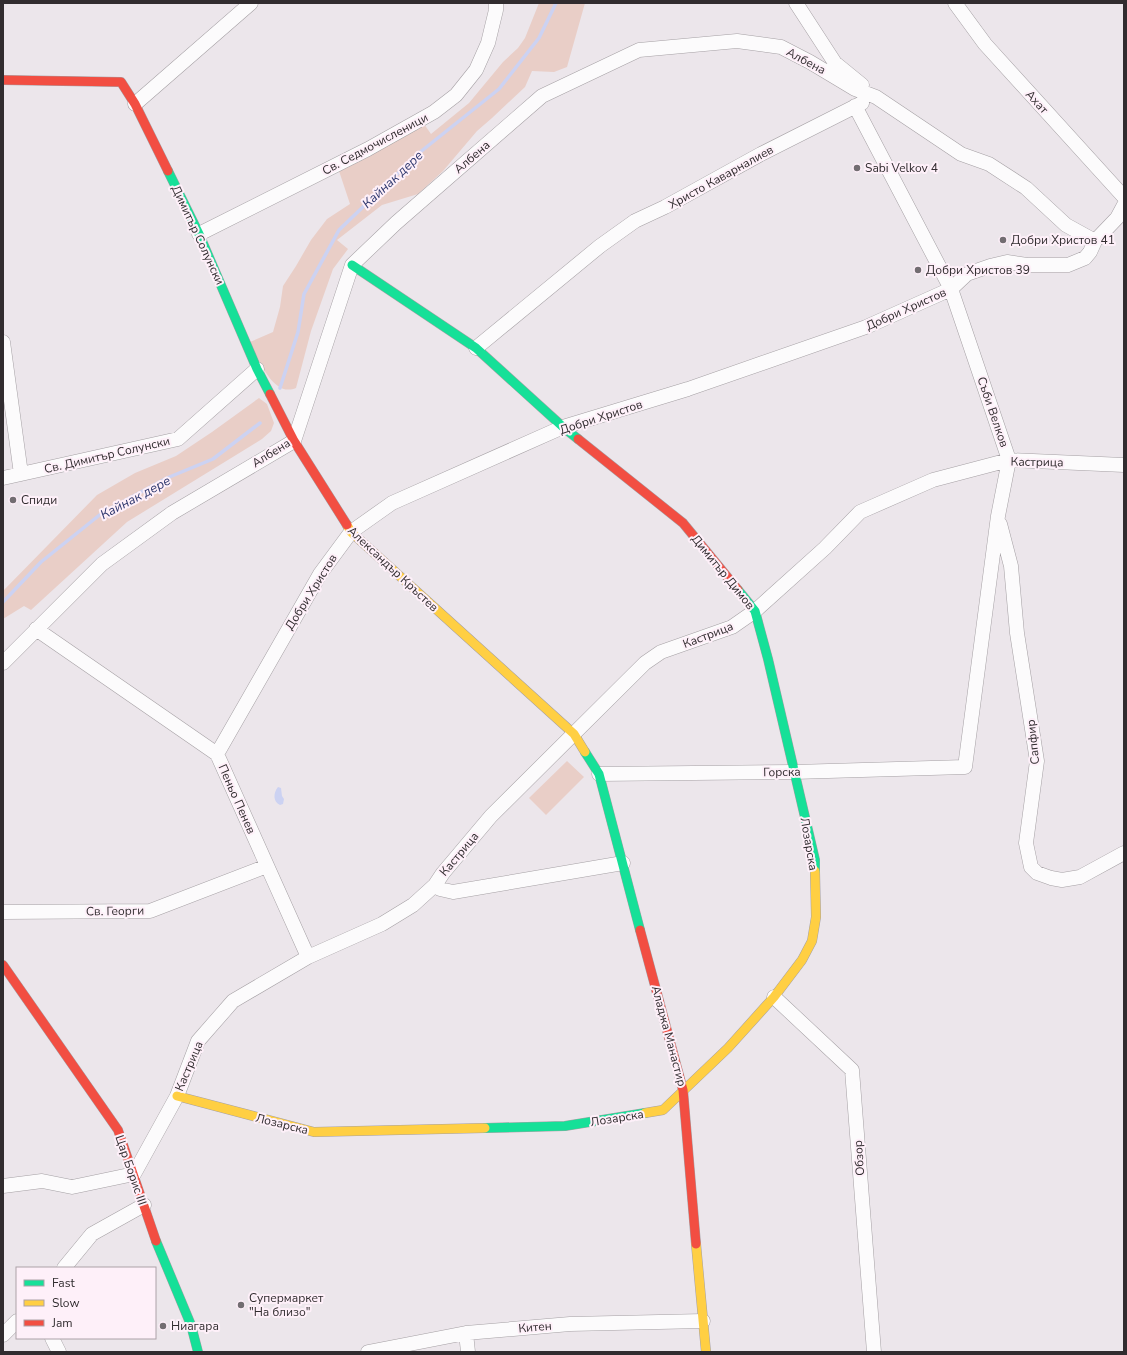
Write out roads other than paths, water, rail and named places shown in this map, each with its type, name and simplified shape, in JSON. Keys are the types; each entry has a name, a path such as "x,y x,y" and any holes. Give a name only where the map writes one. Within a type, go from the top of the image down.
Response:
{"street":[{"path":"135,104 251,3"},
{"name":"Св. Седмочисленици","path":"199,234 368,148 434,112 456,95 476,70 488,43 496,10 496,3"},
{"path":"796,3 835,63 876,97"},
{"name":"Ахат","path":"955,3 985,44 1124,197"},
{"name":"Албена","path":"3,663 102,564 166,518 294,441 352,265 396,222 542,96 639,50 738,41 781,47 810,62 854,89 876,97 961,154 988,164 1026,188 1066,225 1095,242"},
{"name":"Димитър Солунски","path":"3,80 121,82 135,104 199,234 257,369"},
{"name":"Христо Каварналиев","path":"476,348 600,246 635,221 665,207 761,154 855,106 876,97"},
{"name":"Съби Велков","path":"855,106 951,289 1009,460 998,516 964,767"},
{"name":"Добри Христов","path":"217,754 320,574 351,532 392,503 563,427 688,389 866,327 951,289 967,274 1007,262 1027,265 1068,265 1085,258 1095,242 1121,221 1124,205"},
{"name":"Димитър Димов","path":"352,265 476,348 563,427 682,523 714,559 755,611 768,659 794,772"},
{"path":"3,342 22,474"},
{"name":"Александър Кръстев","path":"257,369 294,441 351,532 574,734"},
{"name":"Св. Димитър Солунски","path":"3,478 178,439 257,369"},
{"name":"Кастрица","path":"134,1174 177,1096 198,1041 233,1001 308,957 382,924 413,905 435,884 491,816 644,663 661,652 732,627 755,611 828,545 860,512 933,480 1009,460 1124,465"},
{"name":"Сапфир","path":"998,516 1011,566 1016,633 1038,761 1026,842 1031,867 1037,873 1062,880 1080,877 1124,853"},
{"name":"Пеньо Пенев","path":"36,629 217,754 308,957"},
{"name":"Аладжа Манастир","path":"574,734 599,774 684,1090 706,1352"},
{"name":"Горска","path":"599,774 794,772 964,767"},
{"name":"Лозарска","path":"177,1096 314,1132 564,1126 663,1110 728,1048 774,997 802,960 812,941 816,918 815,860 794,772"},
{"name":"Кастрица","path":"435,884 440,889 453,892 623,863"},
{"name":"Св. Георги","path":"3,912 150,911 267,866"},
{"name":"Цар Борис III","path":"3,965 118,1130 134,1174 151,1229 190,1325 198,1352"},
{"name":"Обзор","path":"774,997 852,1070 874,1352"},
{"path":"3,1186 42,1181 72,1187 134,1174"},
{"path":"65,1267 92,1234 144,1205"},
{"name":"Китен","path":"368,1352 466,1333 570,1324 703,1320"},
{"path":"3,1335 16,1322"},
{"path":"466,1333 468,1352"},
{"path":"52,1339 59,1352"}],"water":[{"path":"278,787 281,788 284,799 283,804 280,805 276,802 274,797"}],"waterway":[{"name":"Кайнак дере","path":"280,388 298,332 304,294 339,230 419,153 499,89 539,38 556,3"},
{"name":"Кайнак дере","path":"3,602 41,562 102,513 167,478 213,459 260,423"}],"place":[{"name":"Sabi Velkov 4","path":"857,168"},
{"name":"Добри Христов 41","path":"1003,240"},
{"name":"Добри Христов 39","path":"918,270"},
{"name":"Спиди","path":"13,500"},
{"name":"Супермаркет \"На близо\"","path":"241,1305"},
{"name":"Ниагара","path":"163,1326"}]}
